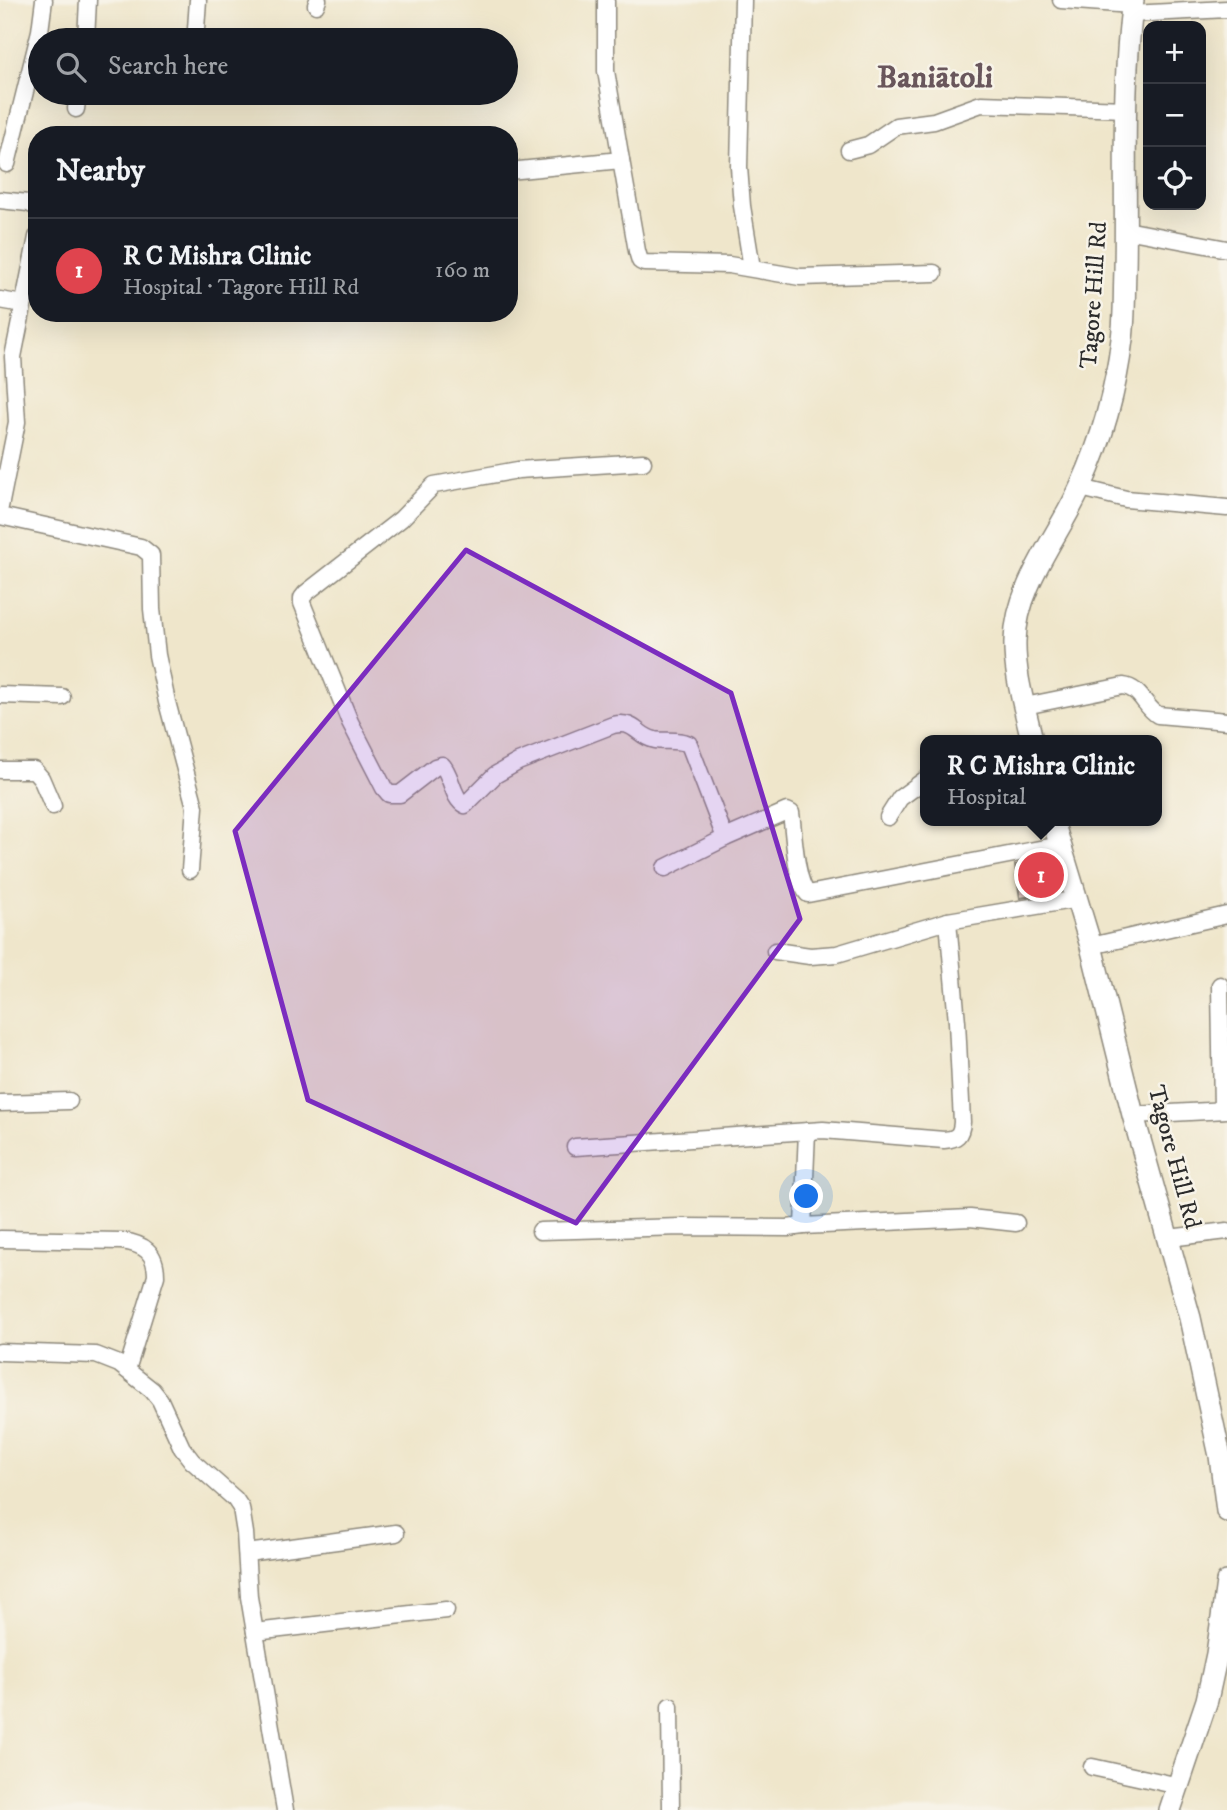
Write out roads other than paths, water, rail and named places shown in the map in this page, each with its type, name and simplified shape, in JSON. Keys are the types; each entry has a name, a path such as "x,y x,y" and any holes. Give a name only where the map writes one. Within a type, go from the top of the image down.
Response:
{"main road":[{"name":"Tagore Hill Rd","path":"1031,735 1017,669 1015,640 1020,613 1028,587 1081,488 1108,413 1123,337 1126,110 1132,6"},
{"name":"Tagore Hill Rd","path":"1054,826 1091,946 1133,1115 1169,1238 1206,1389 1220,1456 1227,1511"},
{"path":"1170,1810 1222,1654 1227,1582"}],"street":[{"path":"40,28 44,0"},
{"path":"87,28 88,0"},
{"path":"196,28 198,0"},
{"path":"606,0 606,71 640,261 649,264 752,268 800,278 934,273"},
{"path":"743,0 739,167 752,268"},
{"path":"1061,0 1132,6 1227,9"},
{"path":"6,164 28,78"},
{"path":"849,150 868,145 896,126 934,121 981,104 1126,110"},
{"path":"518,170 621,160"},
{"path":"0,200 28,203"},
{"path":"1126,230 1227,249"},
{"path":"0,507 17,422 13,357 28,280"},
{"path":"0,300 23,304"},
{"path":"0,420 17,422"},
{"path":"643,463 519,470 434,485 401,519 311,588 301,600 350,722 389,794 400,794 435,767 442,765 447,769 459,802 465,805 495,775 518,762 624,723 653,739 689,744 725,838"},
{"path":"1081,488 1126,499 1227,508"},
{"path":"0,516 141,547 151,555 152,609 159,668 195,807 190,870"},
{"path":"1025,706 1123,686 1133,689 1158,715 1227,721"},
{"path":"0,695 62,696"},
{"path":"0,769 34,770 41,778 53,806"},
{"path":"888,817 900,798 920,783"},
{"path":"665,868 787,811 790,812 801,877 808,894 1060,845"},
{"path":"775,951 810,956 837,954 948,921 1077,899"},
{"path":"1091,946 1227,915"},
{"path":"575,1147 807,1131 873,1133 944,1140 960,1135 962,1122 957,1022 948,921"},
{"path":"1133,1115 1225,1110 1220,985"},
{"path":"0,1103 69,1101"},
{"path":"803,1226 807,1131"},
{"path":"540,1231 682,1227 788,1228 970,1218 1016,1223"},
{"path":"1169,1238 1227,1231"},
{"path":"0,1239 122,1241 140,1244 146,1248 155,1261 156,1276 130,1373"},
{"path":"0,1352 96,1355 113,1360 152,1390 164,1407 182,1448 192,1461 235,1499 243,1519 249,1597 285,1810"},
{"path":"247,1553 396,1533"},
{"path":"255,1632 446,1610"},
{"path":"670,1706 671,1810"},
{"path":"1092,1767 1179,1786"}],"place":[{"name":"R C Mishra Clinic","path":"1041,875"}],"district":[{"name":"Baniātoli","path":"935,78"}]}
